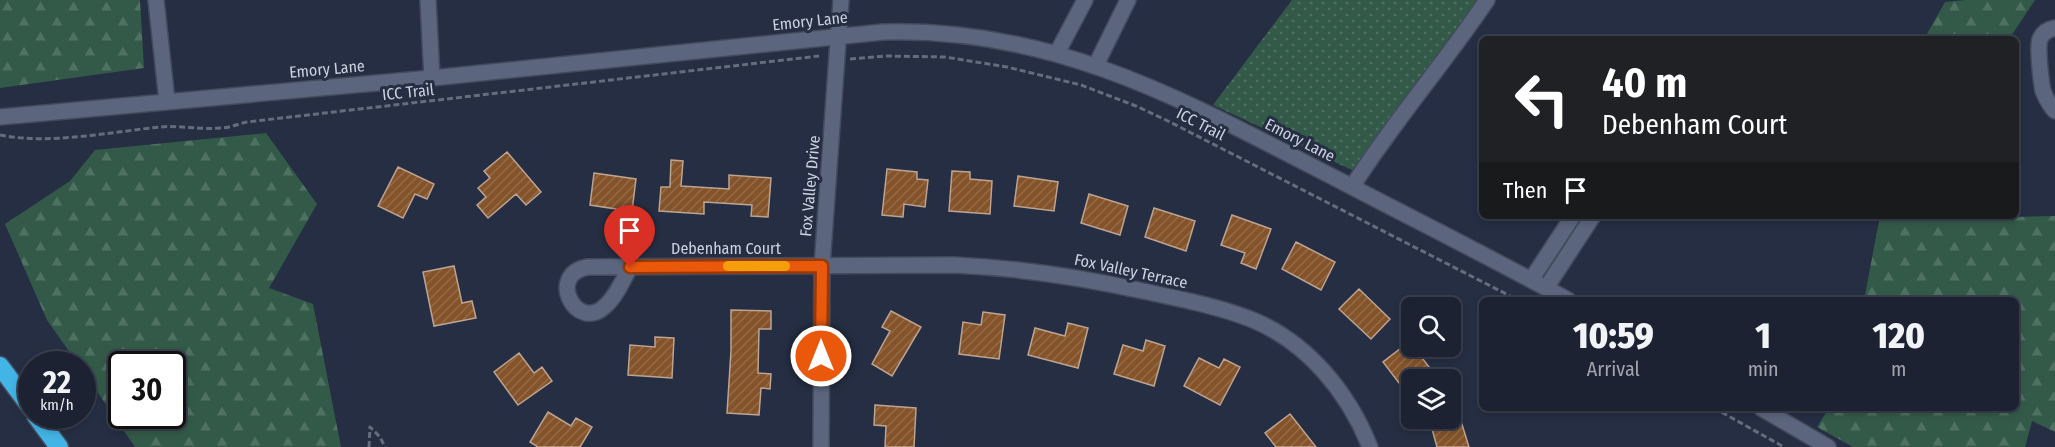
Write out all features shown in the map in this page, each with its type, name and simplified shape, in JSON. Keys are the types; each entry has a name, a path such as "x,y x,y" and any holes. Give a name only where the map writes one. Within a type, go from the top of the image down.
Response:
{"highway":[{"path":"0,366 18,390"},
{"path":"46,429 59,447"}],"street":[{"path":"156,0 167,101"},
{"path":"428,0 432,78"},
{"name":"Fox Valley Drive","path":"821,447 822,266 841,0"},
{"path":"1057,53 1085,0"},
{"path":"1096,65 1128,0"},
{"path":"1352,187 1371,157 1487,0"},
{"path":"2055,28 2047,30 2040,39 2039,47 2043,90 2055,111"},
{"name":"Emory Lane","path":"0,117 432,78 839,36 883,32 931,32 1005,41 1057,53 1139,81 1352,187 1562,297"},
{"path":"1531,280 1571,219"},
{"path":"1546,288 1591,219"},
{"name":"Fox Valley Terrace","path":"822,266 954,265 1030,270 1102,282 1233,313 1255,321 1276,333 1314,361 1346,399 1359,420 1370,447"},
{"name":"Debenham Court","path":"630,267 822,266"},
{"path":"1766,411 1828,447"}],"path":[{"name":"ICC Trail","path":"0,135 40,139 135,131 163,126 221,128 247,122 819,56"},
{"name":"ICC Trail","path":"848,59 915,56 956,58 1042,74 1107,94 1166,120 1512,297"},
{"path":"1719,411 1784,447"},
{"path":"369,447 370,427 380,437 385,447"}],"green space":[{"path":"0,0 140,0 144,68 0,88"},
{"path":"1292,0 1480,0 1354,171 1213,105"},
{"path":"2035,0 2011,36 1926,36 1945,2"},
{"path":"266,133 317,204 269,288 313,304 341,447 135,447 123,429 186,429 186,351 108,351 108,408 96,390 96,351 69,351 47,320 5,224 70,181 95,150"},
{"path":"2055,216 2055,432 2032,421 2025,447 1853,447 1817,427 1827,411 2019,411 2019,297 1867,297 1865,295 1879,219 2019,219 2019,217"}],"building":[{"path":"507,152 541,192 526,205 516,194 488,218 477,205 486,197 478,188 490,178 484,171"},
{"path":"671,160 683,161 681,186 729,189 729,175 771,178 768,217 751,216 752,205 704,202 704,214 659,211 661,187 670,187"},
{"path":"398,167 434,184 427,199 415,194 403,218 378,206"},
{"path":"887,169 917,172 917,179 928,180 925,207 904,204 903,217 882,215"},
{"path":"952,171 970,172 970,179 992,181 990,214 949,211"},
{"path":"594,173 636,179 631,219 615,216 616,209 590,205"},
{"path":"1018,176 1058,182 1054,211 1014,206"},
{"path":"1089,194 1128,206 1120,235 1081,223"},
{"path":"1154,208 1195,221 1186,251 1145,237"},
{"path":"1232,215 1271,229 1256,269 1241,263 1245,253 1221,245"},
{"path":"1296,242 1335,262 1321,290 1282,269"},
{"path":"454,266 462,303 472,301 476,318 434,326 423,272"},
{"path":"1359,289 1390,319 1371,339 1339,309"},
{"path":"731,310 771,311 771,329 759,329 758,373 771,374 770,389 761,388 759,415 727,413"},
{"path":"891,311 921,327 892,376 872,364 890,331 882,327"},
{"path":"983,312 1005,315 999,359 959,354 963,322 981,325"},
{"path":"1068,323 1088,328 1078,368 1028,355 1035,328 1065,336"},
{"path":"655,337 674,338 672,378 628,375 630,345 655,347"},
{"path":"1146,340 1165,346 1154,386 1114,374 1123,345 1143,351"},
{"path":"1401,348 1401,357 1421,357 1431,369 1401,369 1401,386 1383,362"},
{"path":"519,353 534,373 542,367 552,381 518,405 494,372"},
{"path":"1199,358 1219,368 1224,359 1240,367 1220,405 1184,386"},
{"path":"875,405 916,408 914,447 885,447 886,426 874,425"},
{"path":"548,412 571,426 576,418 592,427 580,447 538,447 530,442"},
{"path":"1290,414 1316,447 1276,447 1265,433"},
{"path":"1461,421 1469,447 1437,447 1432,429 1461,429"}],"slow traffic":[{"path":"728,266 785,266"}],"route":[{"path":"630,267 822,266 821,356"}]}
